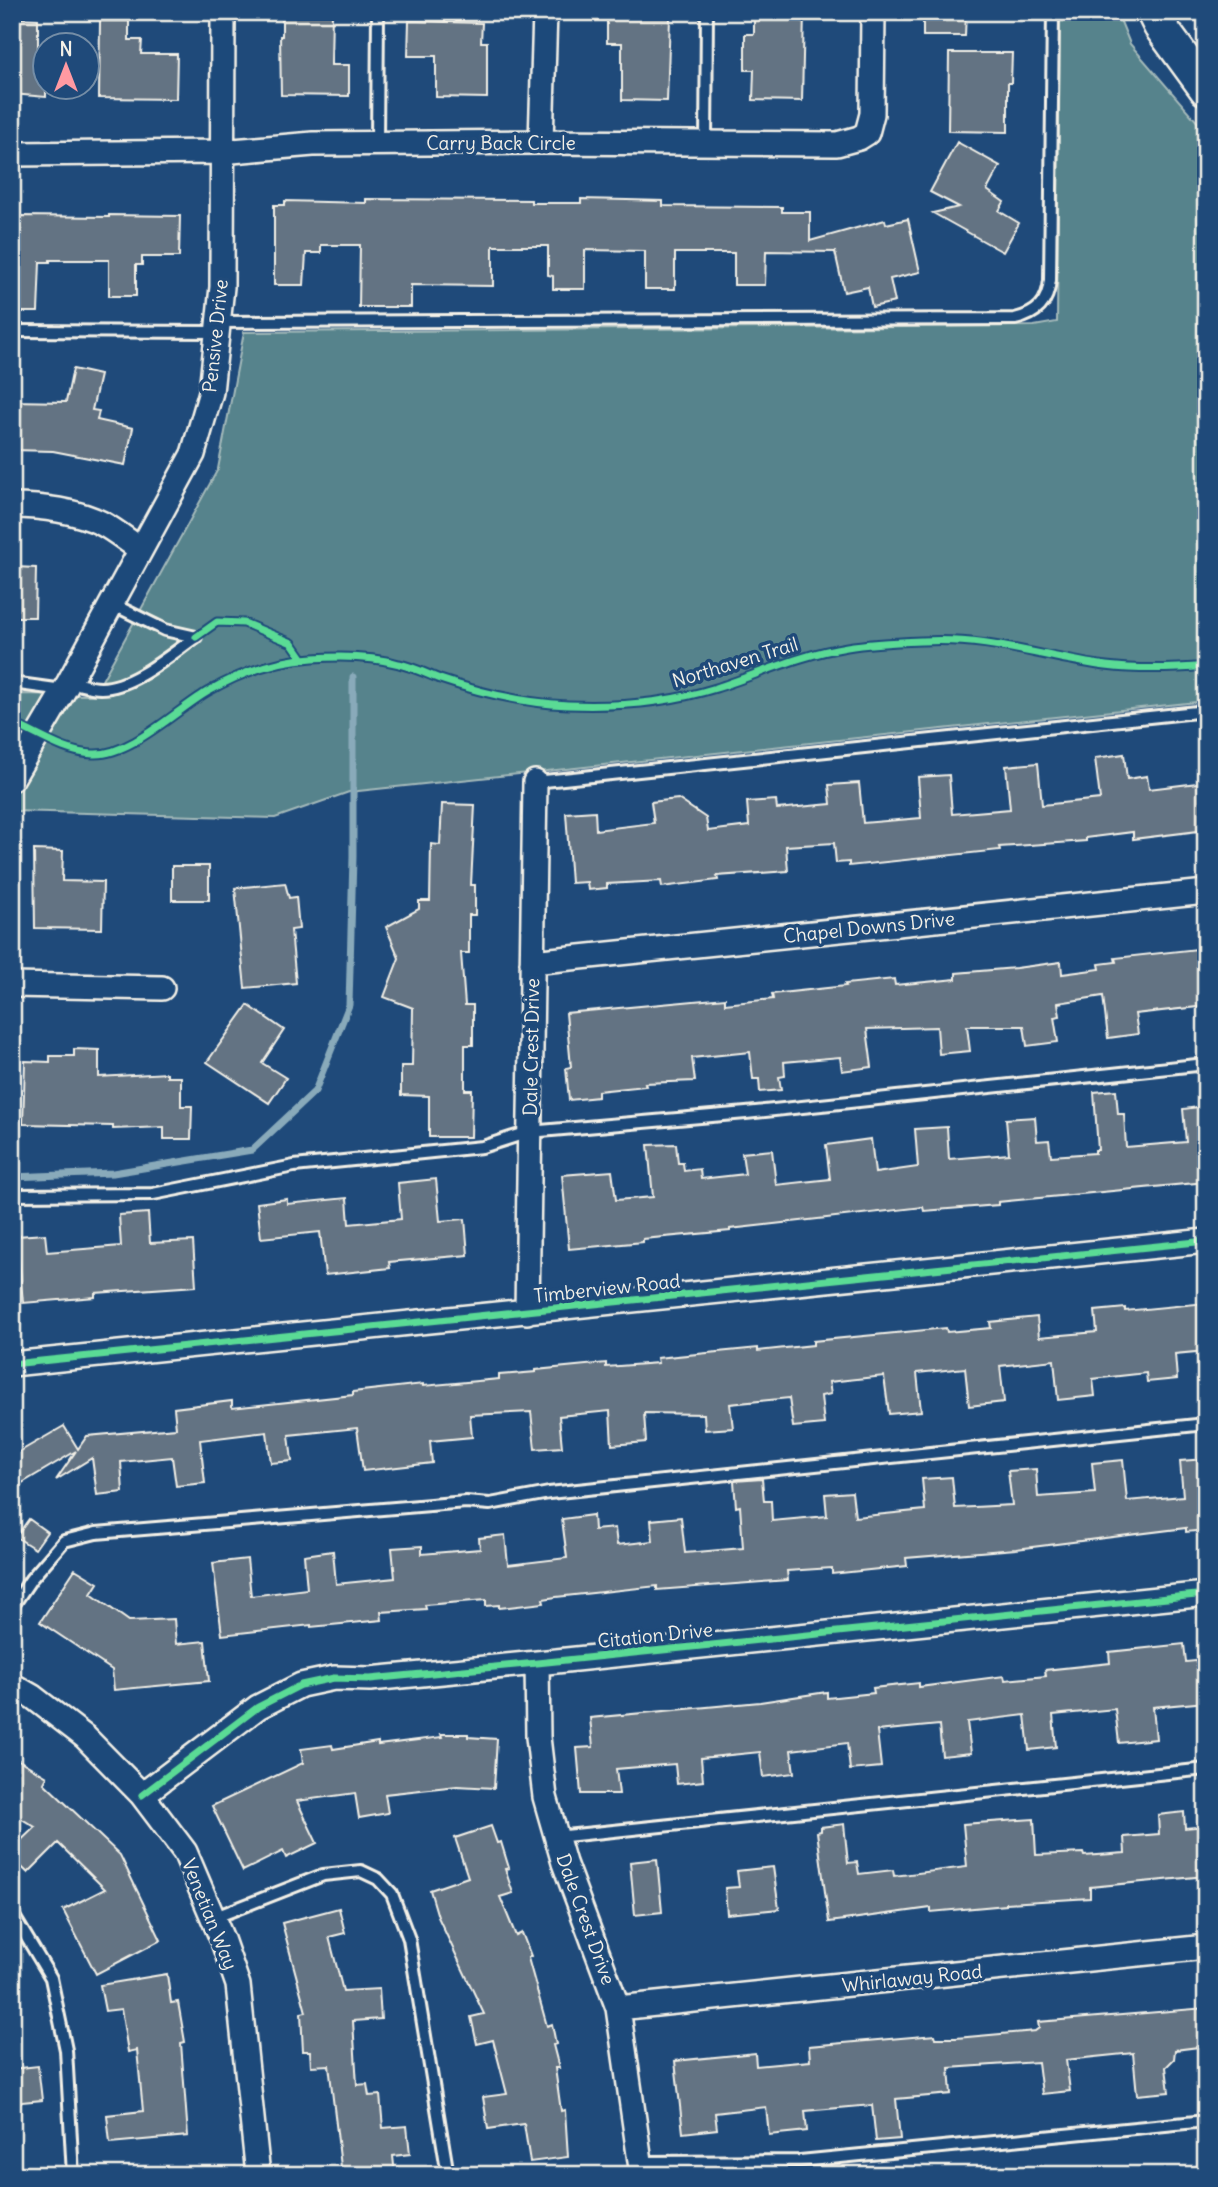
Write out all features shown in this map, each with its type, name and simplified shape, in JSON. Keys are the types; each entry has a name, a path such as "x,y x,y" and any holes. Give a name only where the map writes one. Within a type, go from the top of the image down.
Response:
{"main road":[{"path":"1153,12 1160,26 1206,89"}],"street":[{"name":"Pensive Drive","path":"12,779 193,454 211,392 222,287 223,12"},
{"path":"541,142 545,12"},
{"name":"Carry Back Circle","path":"12,154 221,152 313,144 377,143 837,144 867,133 872,114 873,12"},
{"path":"12,506 71,514 102,524 140,549"},
{"name":"Dale Crest Drive","path":"527,1312 535,782"},
{"name":"Chapel Downs Drive","path":"532,962 1206,892"},
{"path":"12,985 162,988"},
{"name":"Timberview Road","path":"12,1364 1206,1241"},
{"name":"Citation Drive","path":"142,1795 258,1707 301,1685 334,1678 370,1679 537,1663 1206,1594"},
{"name":"Dale Crest Drive","path":"537,1663 538,1737 545,1797 556,1837 618,2008 642,2169"},
{"name":"Venetian Way","path":"12,1685 85,1737 142,1795 185,1852 214,1918 238,1985 258,2175"},
{"name":"Whirlaway Road","path":"618,2008 1206,1947"}],"lane":[{"path":"377,143 378,12"},
{"path":"706,143 707,12"},
{"path":"12,331 1015,320 1027,317 1044,302 1049,292 1053,12"},
{"path":"12,683 99,688 120,685 196,637 165,630 110,603"},
{"path":"535,782 1206,711"},
{"path":"12,1195 153,1194 294,1166 482,1147 530,1132 746,1113 1206,1064"},
{"path":"12,1607 31,1579 64,1541 96,1533 466,1502 490,1504 549,1493 1206,1424"},
{"path":"556,1837 1206,1769"},
{"path":"214,1918 323,1875 361,1871 379,1879 393,1894 409,1939 448,2175"},
{"path":"12,1913 51,1978 66,2049 73,2175"},
{"path":"642,2169 800,2161 1206,2121"}],"green space":[{"path":"1060,12 1117,12 1130,44 1206,132 1206,701 349,792 275,818 12,811 12,694 94,695 218,469 244,332 1034,326 1057,322"}],"building":[{"path":"282,12 332,12 331,65 349,65 349,96 281,95"},
{"path":"754,12 804,12 802,101 753,100 754,70 745,70 745,34 754,34"},
{"path":"923,12 966,12 965,36 923,36"},
{"path":"12,18 38,19 38,32 32,32 32,96 12,94"},
{"path":"607,18 670,18 667,101 622,100 622,43 607,43"},
{"path":"100,21 129,21 129,40 142,40 141,54 177,54 176,99 102,98 102,32 100,32"},
{"path":"409,21 482,23 481,42 487,42 487,98 436,97 436,56 408,56"},
{"path":"949,53 1012,53 1011,83 1008,83 1008,132 948,131"},
{"path":"957,142 1000,166 987,190 1004,202 999,211 1019,223 1003,252 933,213 959,207 930,192"},
{"path":"366,199 581,203 581,199 663,201 663,206 782,207 782,212 810,212 810,241 885,220 886,224 908,219 920,272 890,279 895,302 872,307 868,287 844,292 835,252 766,251 765,285 734,285 734,253 675,253 675,289 645,289 645,251 585,250 585,289 553,289 553,276 548,275 548,246 493,246 493,286 411,285 411,307 359,307 360,245 321,245 321,253 306,253 304,285 274,285 274,205 285,205 285,201 366,203"},
{"path":"20,216 180,216 179,257 142,257 142,265 136,265 136,296 109,296 109,260 40,262 38,312 15,312 12,258 19,258"},
{"path":"73,369 100,375 92,410 99,411 97,420 133,428 125,465 53,451 12,450 12,401 66,402"},
{"path":"15,567 36,568 35,617 12,617 12,573 15,573"},
{"path":"1124,754 1127,779 1147,776 1149,789 1206,782 1206,830 1133,839 1133,832 1086,838 1086,841 999,847 1000,850 849,866 849,862 836,863 834,843 786,846 788,871 717,876 718,880 662,887 661,881 607,884 607,888 588,890 587,882 571,883 566,813 595,811 596,830 654,823 651,802 678,799 706,818 708,831 749,826 747,802 776,800 777,809 831,804 829,785 859,783 863,823 921,818 918,777 949,775 952,814 1010,809 1006,766 1038,763 1042,805 1100,799 1095,758"},
{"path":"442,804 475,805 471,885 475,885 475,915 469,915 469,953 461,953 465,1005 473,1005 473,1045 465,1045 465,1090 472,1090 471,1137 429,1137 429,1096 401,1095 401,1066 412,1066 413,1008 384,997 399,958 386,927 419,909 419,901 430,901 431,844 440,845"},
{"path":"34,850 63,851 62,881 103,882 102,929 35,928"},
{"path":"172,866 209,866 209,900 172,900"},
{"path":"285,883 289,898 296,897 299,929 291,930 296,983 245,988 235,888"},
{"path":"1206,948 1206,1006 1135,1014 1138,1034 1108,1038 1103,996 1058,1003 1060,1016 1054,1017 1058,1042 1027,1046 1024,1026 967,1026 970,1051 939,1054 937,1027 867,1029 872,1067 842,1071 840,1057 784,1062 785,1076 779,1077 781,1090 760,1092 759,1079 753,1079 750,1052 692,1058 695,1081 645,1083 646,1086 598,1091 598,1097 569,1100 566,1068 571,1067 566,1013 725,998 725,1004 773,999 772,994 846,986 845,984 894,979 895,985 956,979 956,973 1061,962 1062,974 1100,969 1099,964 1116,962 1115,958"},
{"path":"248,1005 284,1030 262,1063 286,1078 269,1103 207,1062"},
{"path":"74,1049 99,1050 99,1077 167,1073 167,1077 181,1077 181,1106 192,1106 191,1139 164,1139 164,1127 113,1129 113,1126 23,1124 25,1061 50,1062 50,1056 74,1056"},
{"path":"1116,1090 1118,1114 1124,1114 1126,1147 1186,1142 1183,1109 1206,1106 1206,1182 998,1202 998,1205 924,1211 923,1207 569,1249 562,1175 612,1171 616,1200 653,1197 648,1145 676,1144 678,1163 683,1163 684,1171 700,1169 701,1179 745,1174 742,1153 772,1150 776,1185 830,1179 826,1145 871,1139 875,1173 918,1167 915,1129 947,1127 949,1159 1009,1154 1006,1119 1035,1117 1037,1141 1049,1140 1051,1156 1095,1153 1095,1150 1098,1150 1094,1092"},
{"path":"436,1179 440,1221 465,1219 468,1255 389,1262 390,1268 325,1275 320,1232 261,1238 257,1203 287,1199 287,1204 347,1198 349,1224 401,1219 398,1183"},
{"path":"148,1213 150,1243 193,1241 196,1286 95,1293 95,1297 23,1303 17,1236 45,1234 47,1252 121,1246 119,1215"},
{"path":"1206,1303 1206,1351 1175,1354 1177,1379 1147,1382 1146,1373 1093,1379 1095,1396 1058,1400 1054,1360 1000,1366 1004,1402 969,1406 965,1368 917,1373 921,1411 889,1414 884,1376 829,1382 831,1394 821,1396 824,1424 793,1427 789,1398 730,1404 733,1428 705,1430 704,1414 644,1413 646,1442 612,1445 610,1411 559,1416 562,1447 535,1449 531,1412 470,1415 472,1437 430,1441 432,1463 363,1471 357,1428 289,1435 292,1461 271,1463 267,1432 200,1440 205,1483 176,1486 172,1457 121,1462 123,1492 97,1495 92,1458 56,1480 76,1451 12,1489 12,1456 64,1426 78,1449 87,1436 176,1428 174,1408 232,1401 232,1408 353,1395 353,1392 423,1384 499,1379 499,1375 536,1370 606,1363 606,1367 658,1363 657,1358 758,1348 758,1351 813,1345 813,1341 946,1328 947,1332 991,1328 990,1322 1037,1317 1039,1337 1097,1332 1095,1311 1125,1308 1125,1311"},
{"path":"1206,1459 1206,1530 1186,1532 1186,1528 1016,1549 906,1558 907,1566 832,1574 832,1568 787,1571 788,1580 657,1590 657,1586 556,1597 543,1599 544,1603 499,1608 499,1605 486,1606 486,1600 425,1605 426,1609 381,1612 382,1620 222,1635 213,1563 247,1559 251,1596 307,1589 304,1555 333,1551 336,1584 395,1578 392,1548 422,1546 422,1554 480,1549 479,1538 505,1535 508,1565 567,1558 562,1519 593,1515 594,1530 615,1528 617,1545 653,1541 651,1520 681,1517 685,1553 743,1548 740,1506 736,1507 734,1481 762,1479 764,1501 771,1501 772,1521 827,1516 825,1494 852,1492 855,1517 925,1510 922,1479 952,1477 955,1508 1012,1505 1008,1471 1036,1469 1038,1497 1095,1493 1092,1463 1123,1460 1127,1501 1183,1496 1180,1461"},
{"path":"29,1519 47,1532 35,1549 16,1537"},
{"path":"75,1569 98,1583 91,1594 129,1621 174,1619 176,1644 205,1641 209,1681 114,1690 112,1670 40,1622"},
{"path":"1184,1644 1186,1662 1206,1660 1206,1702 1153,1707 1156,1739 1119,1743 1115,1709 1053,1715 1056,1747 1029,1750 1025,1715 967,1722 971,1753 942,1756 939,1725 877,1731 881,1767 850,1770 847,1743 791,1750 794,1773 763,1777 760,1752 701,1758 703,1781 677,1784 675,1764 616,1769 619,1794 581,1794 577,1748 593,1747 590,1718 760,1702 827,1692 827,1698 874,1693 873,1688 919,1683 919,1687 1004,1676 1005,1680 1046,1676 1045,1670 1110,1663 1109,1652"},
{"path":"441,1734 468,1734 468,1737 497,1739 494,1788 457,1786 385,1794 388,1813 359,1818 355,1793 297,1801 317,1843 286,1858 283,1851 243,1871 212,1806 303,1763 301,1749 332,1745 333,1749 378,1742 378,1745 442,1737"},
{"path":"12,1756 47,1777 44,1783 120,1855 161,1940 96,1974 63,1910 105,1889 58,1843 28,1873 12,1858 12,1849 35,1827 12,1813"},
{"path":"1184,1812 1185,1828 1206,1826 1206,1876 1090,1887 1090,1898 1006,1903 931,1912 931,1908 829,1922 817,1832 821,1831 821,1827 844,1824 848,1863 857,1862 859,1874 893,1870 894,1876 967,1867 963,1824 1034,1819 1036,1855 1083,1853 1084,1856 1125,1853 1124,1837 1159,1834 1158,1815"},
{"path":"491,1826 497,1843 501,1842 509,1868 505,1869 513,1893 500,1897 516,1936 522,1933 531,1956 528,1958 547,2026 552,2024 556,2044 553,2045 559,2068 555,2068 561,2111 565,2110 568,2157 530,2162 524,2124 488,2129 483,2097 507,2094 493,2040 477,2044 471,2017 484,2014 438,1917 430,1890 468,1877 455,1838"},
{"path":"657,1859 662,1912 635,1915 630,1862"},
{"path":"773,1867 779,1909 727,1914 725,1888 739,1887 737,1871"},
{"path":"339,1908 345,1933 329,1937 343,1991 379,1989 381,2019 353,2021 357,2085 367,2084 369,2096 380,2095 383,2128 407,2126 410,2154 393,2156 395,2175 342,2175 329,2065 311,2066 310,2051 303,2051 301,2013 306,2012 282,1923"},
{"path":"167,1974 171,2003 178,2002 185,2042 181,2043 188,2136 110,2143 107,2115 143,2111 137,2050 128,2052 121,2009 105,2011 100,1985"},
{"path":"1206,2008 1206,2046 1175,2050 1174,2059 1166,2067 1169,2092 1137,2095 1133,2053 1066,2060 1070,2091 1042,2094 1038,2062 949,2068 951,2094 896,2099 900,2139 876,2141 872,2105 805,2111 807,2131 769,2135 766,2107 715,2113 717,2129 683,2133 675,2061 755,2053 756,2066 810,2061 809,2046 935,2035 936,2038 956,2038 1035,2031 1039,2028 1038,2022"},
{"path":"38,2066 42,2100 12,2103 12,2069"}],"waterway":[{"path":"12,1177 113,1173 252,1150 315,1091 349,1005 353,857 353,677"}],"cycle path":[{"path":"196,637 217,622 244,623 292,643 303,659"},
{"name":"Northaven Trail","path":"12,723 72,750 93,754 107,753 137,740 194,700 231,679 271,665 324,657 378,659 503,696 552,704 587,705 643,703 680,697 716,688 814,654 884,643 970,642 1118,667 1156,669 1206,666"},
{"path":"12,1364 1206,1241"},
{"path":"142,1795 258,1707 301,1685 334,1678 370,1679 537,1663 1206,1594"}]}
